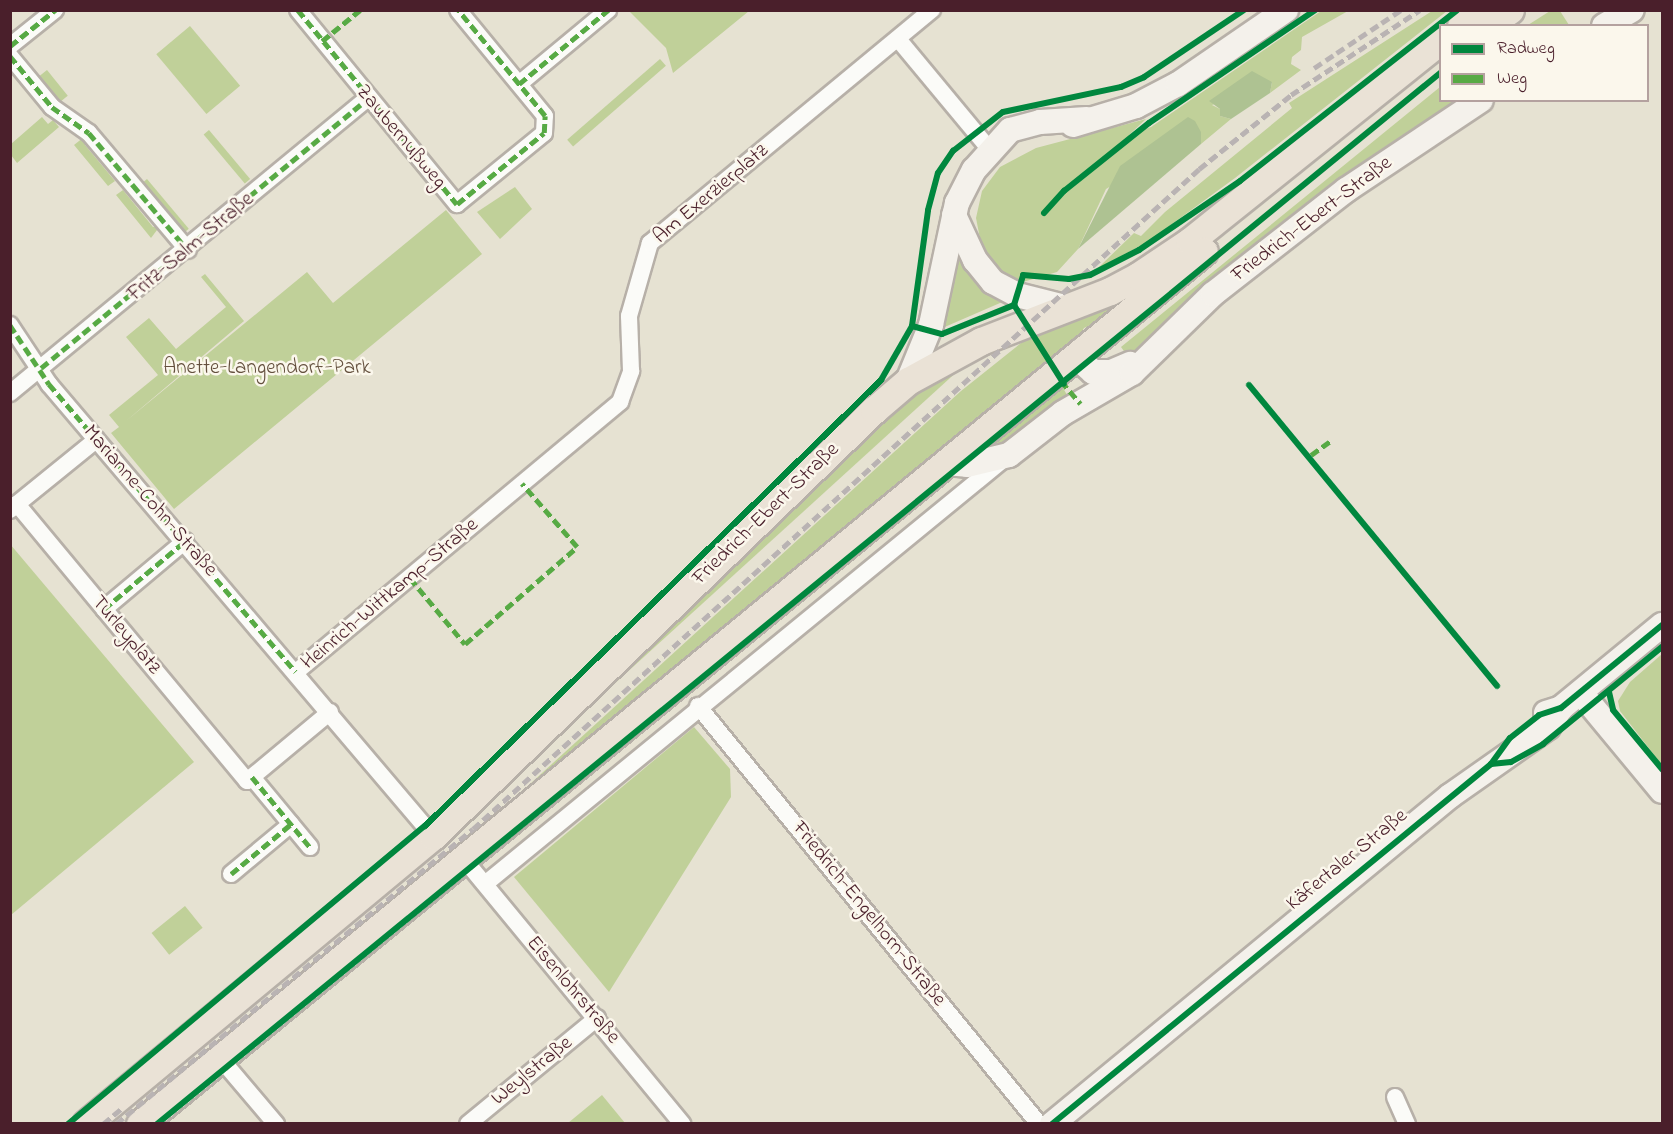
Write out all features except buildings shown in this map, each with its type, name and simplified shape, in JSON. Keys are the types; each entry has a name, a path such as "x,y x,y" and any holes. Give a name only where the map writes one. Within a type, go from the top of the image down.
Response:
{"main road":[{"path":"1464,24 1484,10"},
{"path":"1490,24 1510,10"},
{"name":"Friedrich-Ebert-Straße","path":"86,1124 433,836 874,410 908,381 981,341 1110,291 1168,256 1439,42"},
{"name":"Friedrich-Ebert-Straße","path":"140,1124 1082,350 1439,61"}],"street":[{"path":"10,46 55,10"},
{"name":"Zaubernußweg","path":"298,10 457,204 544,133 545,116 519,84"},
{"path":"458,10 519,84 608,10"},
{"name":"Am Exerzierplatz","path":"620,402 631,371 629,316 650,243 932,10"},
{"path":"898,39 991,151 1047,137 1086,119 1136,106 1178,84 1286,10"},
{"path":"1608,24 1632,10"},
{"path":"10,56 52,107 89,133 188,250"},
{"name":"Fritz-Salm-Straße","path":"10,393 188,250 368,98"},
{"name":"Friedrich-Ebert-Straße","path":"485,884 698,706 1009,455 1063,413 1132,373 1152,350 1213,294 1346,190 1478,102"},
{"name":"Friedrich-Ebert-Straße","path":"908,381 932,325 954,215 968,180 991,151"},
{"path":"954,215 975,260 993,282 1017,295 1069,308"},
{"name":"Marianne-Cohn-Straße","path":"10,325 41,368 49,384 296,672"},
{"name":"Friedrich-Ebert-Straße","path":"1082,350 1085,368 1102,373 1123,368 1152,350"},
{"name":"Heinrich-Wittkamp-Straße","path":"433,836 296,672 620,402"},
{"name":"Turleyplatz","path":"96,440 14,507 104,609 247,781 252,777"},
{"path":"945,463 967,465 1009,455"},
{"path":"104,609 185,542"},
{"path":"799,582 816,584 830,598"},
{"name":"Käfertaler Straße","path":"1052,1124 1491,764 1510,738 1539,716 1561,708 1662,625"},
{"path":"1581,693 1662,791"},
{"name":"Friedrich-Engelhorn-Straße","path":"698,706 1039,1124"},
{"path":"310,847 252,777 330,712"},
{"path":"231,874 291,824"},
{"name":"Eisenlohrstraße","path":"463,858 682,1124"},
{"name":"Weylstraße","path":"468,1124 597,1018"},
{"path":"220,1058 276,1124"},
{"path":"1395,1097 1407,1124"}],"green space":[{"path":"629,11 749,11 673,73 666,48"},
{"path":"1321,11 1348,11 1302,37 1301,50 1292,57 1291,64 1301,70 1270,93 1272,82 1212,105 1220,109 1220,116 1231,119 1201,144 1201,132 1106,189 1078,249 1057,272 1013,285 1004,279 982,249 976,218 982,191 1000,167 1036,148 1146,119 1129,135 1151,127"},
{"path":"1432,11 1447,11 1235,178 1146,243 1098,268 1134,233 1141,236 1165,212 1292,108 1289,103"},
{"path":"1550,11 1560,11 1568,24 1530,24"},
{"path":"190,26 240,86 206,114 156,54"},
{"path":"660,59 666,66 573,146 567,140"},
{"path":"47,70 68,96 57,104 36,79"},
{"path":"1252,71 1272,82 1270,93 1231,119 1220,116 1220,109 1209,101"},
{"path":"1439,88 1439,102 1454,102 1304,209 1129,358 1121,347"},
{"path":"42,117 48,124 53,120 59,127 17,163 11,155 11,144"},
{"path":"1188,117 1195,121 1201,132 1201,144 1078,249 1120,166"},
{"path":"209,130 250,179 245,184 204,134"},
{"path":"84,137 89,141 85,145 115,181 108,186 74,145"},
{"path":"147,179 189,229 183,233 142,183"},
{"path":"515,187 532,209 500,239 477,212"},
{"path":"123,190 153,227 160,226 151,238 116,195"},
{"name":"Anette-Langendorf-Park","path":"446,210 482,254 174,509 111,433 119,427 109,415 158,375 126,337 149,318 176,349 226,307 201,277 205,274 244,321 126,421 307,272 333,303"},
{"path":"963,256 1007,300 940,329 952,259"},
{"path":"1123,299 1100,321 1084,328 1075,343 485,825 961,391 1036,331"},
{"path":"958,366 961,368 465,820 902,399"},
{"path":"1063,388 1070,400 1044,411 1005,443 983,450"},
{"path":"10,544 194,762 11,915 10,915"},
{"path":"1662,654 1662,765 1620,711 1618,701 1630,682"},
{"path":"694,727 730,769 731,797 609,992 514,877"},
{"path":"185,906 203,928 169,955 152,933"},
{"path":"602,1095 625,1123 568,1123"}],"railway":[{"path":"1314,68 1401,10"},
{"path":"116,1124 473,829 1199,169 1291,95 1420,10"},
{"path":"103,1124 121,1109"}],"marked path":[{"path":"10,46 55,10"},
{"path":"298,10 457,204 544,133 545,116 458,10"},
{"path":"322,41 360,10"},
{"path":"519,84 608,10"},
{"path":"10,56 52,107 89,133 188,250"},
{"path":"41,368 368,98"},
{"path":"10,325 49,384 296,672"},
{"path":"1061,381 1081,404"},
{"path":"1311,455 1332,440"},
{"path":"410,578 465,644 577,547 522,484"},
{"path":"104,609 185,541"},
{"path":"252,777 310,847"},
{"path":"231,874 291,824"}],"cycle path":[{"path":"68,1124 425,826 881,380 912,326 928,210 938,173 953,151 1003,112 1121,87 1144,77 1244,10"},
{"path":"1044,213 1064,191 1149,123 1315,10"},
{"path":"1439,24 1457,10"},
{"path":"912,326 942,334 1014,305 1023,275 1069,279 1090,275 1139,250 1240,181 1439,24"},
{"path":"157,1124 1439,74"},
{"path":"1014,305 1064,384"},
{"path":"1249,385 1497,686"},
{"path":"1052,1124 1491,764 1510,738 1539,715 1561,708 1662,625"},
{"path":"1491,764 1511,762 1543,744 1662,647"},
{"path":"1609,692 1613,710 1662,769"}]}
